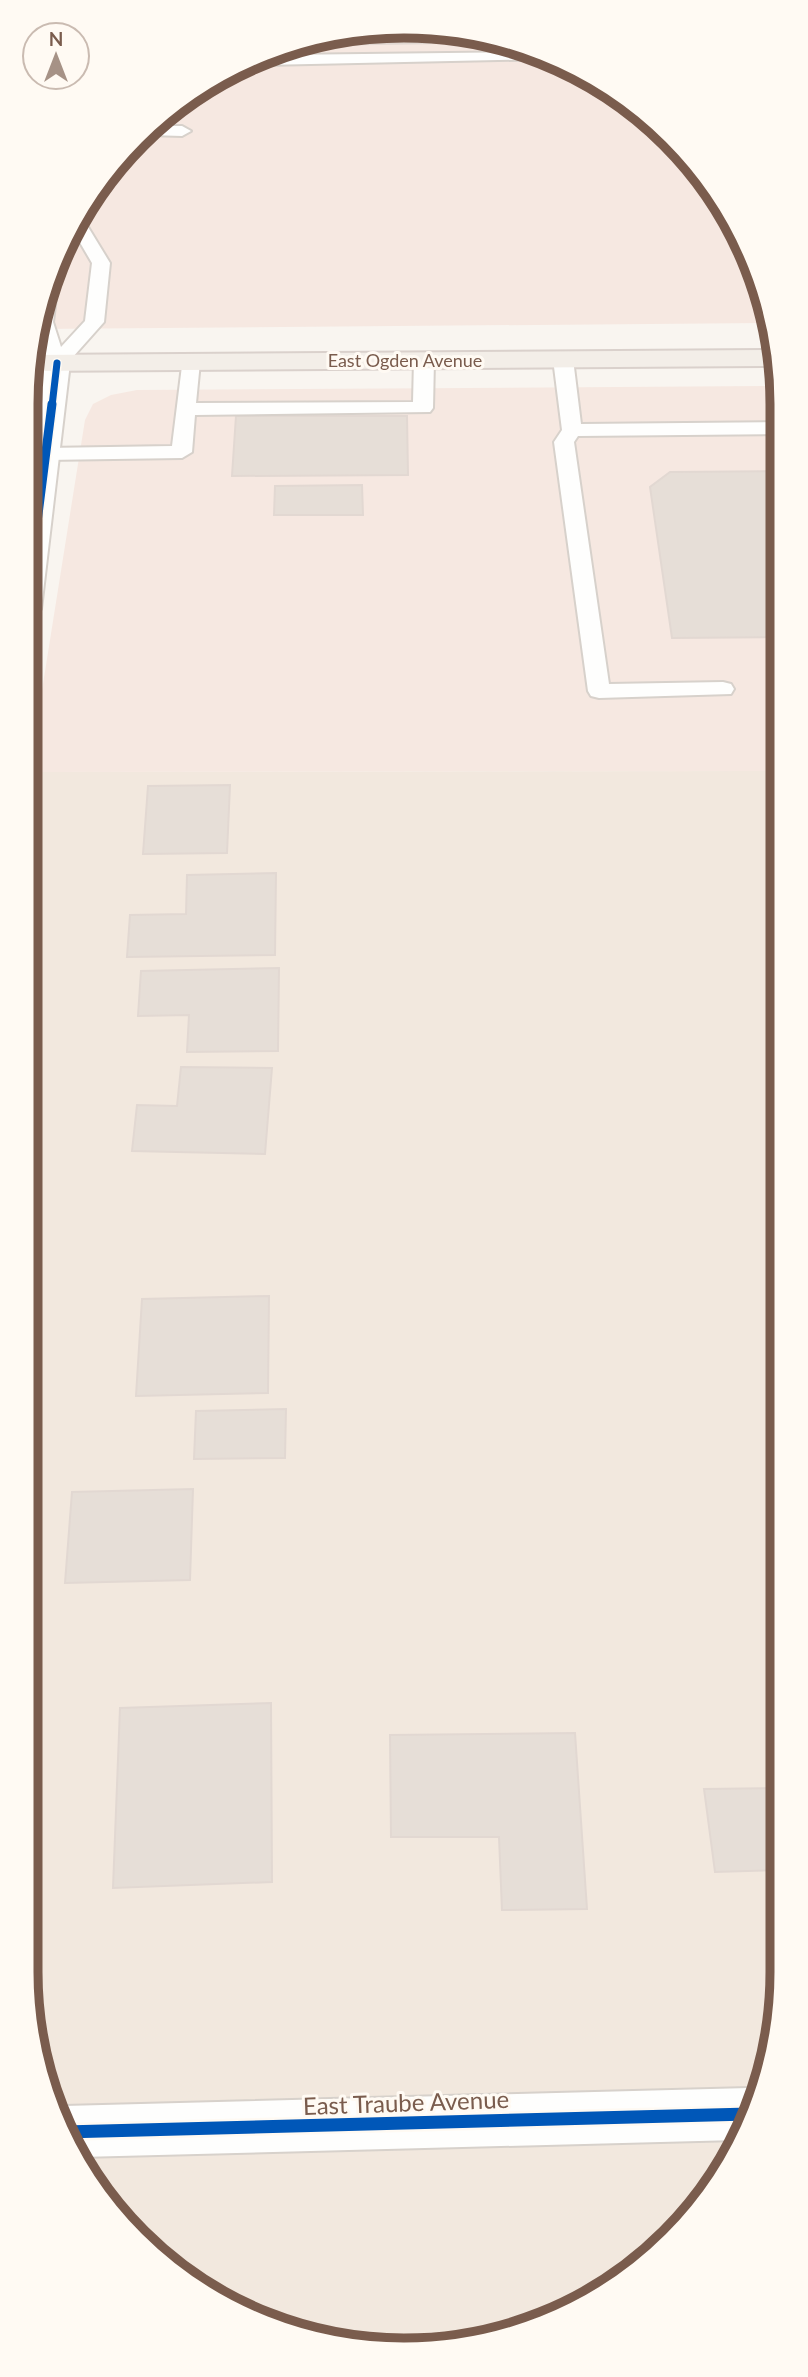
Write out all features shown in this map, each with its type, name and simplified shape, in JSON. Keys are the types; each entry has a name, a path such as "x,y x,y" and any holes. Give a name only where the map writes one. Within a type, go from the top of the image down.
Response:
{"main road":[{"name":"East Ogden Avenue","path":"44,363 766,358"}],"street":[{"path":"38,502 46,454 44,363"},
{"name":"East Traube Avenue","path":"75,2132 741,2114"}],"lane":[{"path":"282,60 519,57"},
{"path":"161,131 182,131"},
{"path":"44,363 94,322 101,263 82,231"},
{"path":"563,359 572,430 564,442 599,691 723,689"},
{"path":"186,409 423,408 424,360"},
{"path":"46,454 182,452 190,362"},
{"path":"572,430 770,428"}],"shaded area":[{"path":"404,38 452,42 521,58 587,87 627,114 679,163 721,221 742,264 760,323 47,329 66,264 87,221 129,163 181,114 221,87 287,58 356,42"},
{"path":"769,386 770,771 38,772 38,715 85,420 93,404 111,395 137,390"},
{"path":"770,771 770,1973 762,2044 750,2090 732,2135 708,2176 679,2214 627,2263 587,2290 544,2311 499,2326 428,2338 356,2335 287,2319 221,2290 163,2248 114,2196 76,2135 51,2068 42,2021 38,1973 38,772"}],"building":[{"path":"404,38 457,43 342,45"},
{"path":"236,416 407,416 408,475 232,476"},
{"path":"770,471 770,637 672,638 650,487 670,472"},
{"path":"362,485 363,515 274,515 275,486"},
{"path":"230,785 227,853 143,854 148,786"},
{"path":"276,873 275,955 127,957 130,915 186,914 187,875"},
{"path":"279,968 278,1051 187,1052 189,1015 138,1016 141,971"},
{"path":"181,1067 272,1068 265,1154 132,1151 137,1105 177,1106"},
{"path":"269,1296 268,1393 136,1396 142,1299"},
{"path":"286,1409 285,1458 194,1459 196,1411"},
{"path":"193,1489 190,1580 65,1583 72,1492"},
{"path":"271,1703 272,1882 113,1888 120,1708"},
{"path":"575,1733 587,1909 502,1910 499,1837 391,1837 390,1735"},
{"path":"770,1788 770,1870 715,1872 704,1789"}],"cycle path":[{"path":"38,514 57,363"},
{"path":"75,2132 741,2114"}]}
